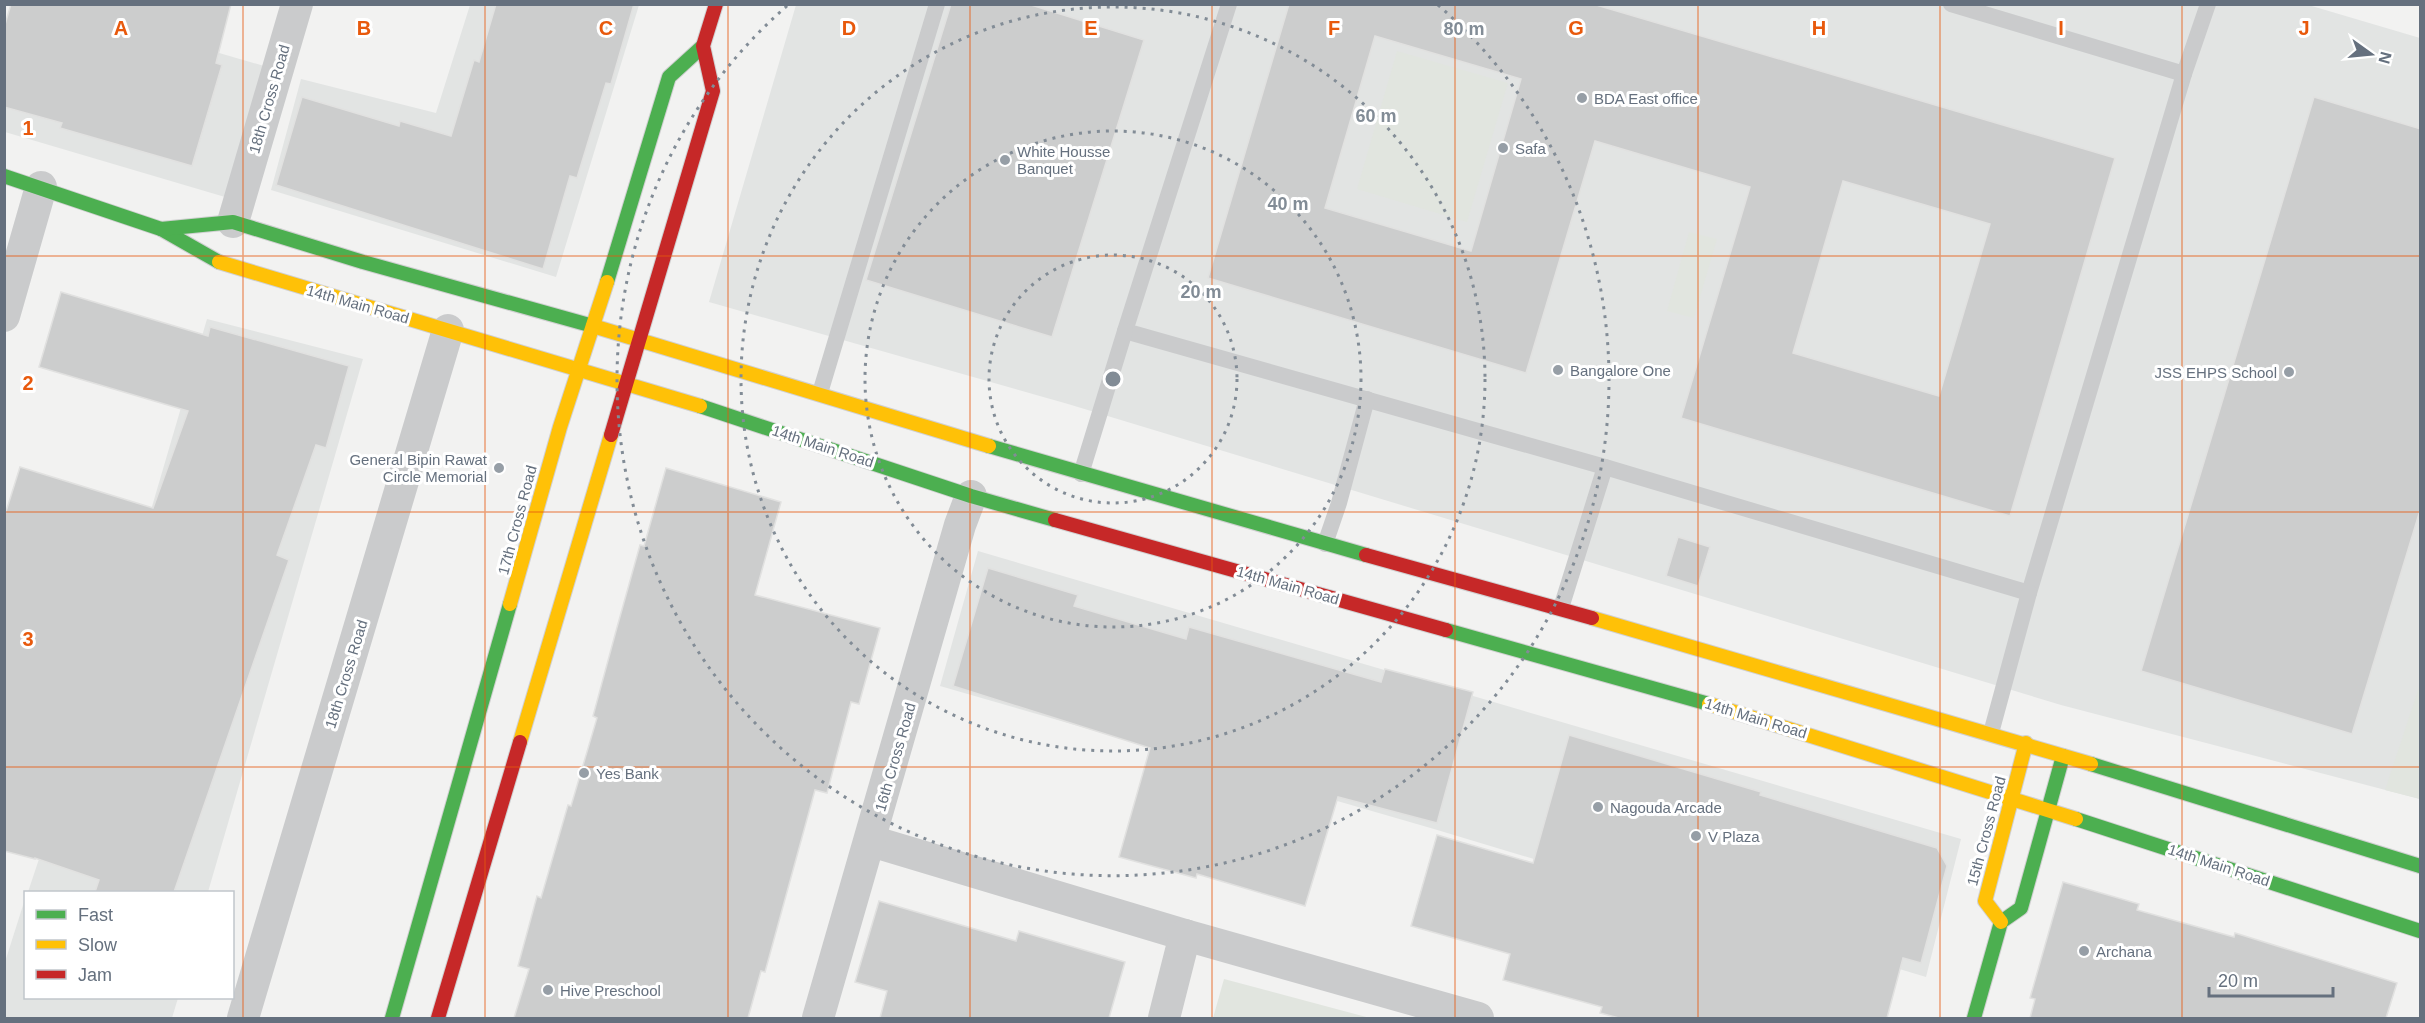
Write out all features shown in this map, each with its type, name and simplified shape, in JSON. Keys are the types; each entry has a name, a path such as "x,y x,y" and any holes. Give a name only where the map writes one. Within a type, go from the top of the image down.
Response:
{"main road":[{"path":"438,1018 712,91 703,46 716,4"},
{"name":"17th Cross Road","path":"392,1018 560,427 669,77 703,46"},
{"name":"14th Main Road","path":"4,176 161,229 212,260 448,330 578,372 710,409 970,496 1738,712 2048,809 2421,931"},
{"name":"14th Main Road","path":"161,229 237,208 363,262 638,338 1081,474 1325,544 1561,608 1726,659 1991,733 2421,866"},
{"name":"15th Cross Road","path":"2001,922 1985,901 2026,744"},
{"path":"1974,1018 2001,922 2021,908 2063,756"}],"street":[{"name":"18th Cross Road","path":"237,208 297,4"},
{"path":"4,316 41,187"},
{"name":"18th Cross Road","path":"243,1018 448,330"},
{"name":"16th Cross Road","path":"818,1018 970,496"},
{"path":"871,841 1185,935 1478,1018"},
{"path":"1164,1018 1185,935"}],"lane":[{"path":"820,393 937,4"},
{"path":"1081,474 1229,4"},
{"path":"1991,733 2029,593 2184,74 2208,4"},
{"path":"1961,6 2184,74"},
{"path":"1125,331 1605,467 2029,593"},
{"path":"1325,544 1339,503 1366,399"},
{"path":"1561,608 1605,467"}],"shaded area":[{"path":"2305,4 2420,38 2420,799 2061,705 1068,404 709,302 796,5"},
{"path":"55,5 264,66 225,197 5,132 4,50"},
{"path":"470,5 639,5 556,277 271,190 301,79 436,113"},
{"path":"1397,51 1508,83 1467,222 1357,189"},
{"path":"1689,232 1717,239 1694,318 1667,311"},
{"path":"207,319 363,359 208,891 28,891 119,619"},
{"path":"978,551 1961,839 1926,977 1434,829 940,686"},
{"path":"2420,684 2420,799 2385,790"},
{"path":"24,902 24,999 178,999 172,1018 5,1018 5,962"},
{"path":"1224,979 1370,1018 1213,1018"}],"building":[{"path":"11,4 231,4 216,63 222,65 192,166 60,128 62,123 4,107 4,28"},
{"path":"496,4 634,4 611,84 606,83 577,178 570,176 543,269 276,185 302,97 399,126 400,121 451,136 474,60 479,62"},
{"name":"White Housse Banquet","path":"951,4 1028,4 1144,40 1052,337 866,280"},
{"path":"1289,4 1593,4 2115,158 2010,516 1681,418 1750,187 1595,141 1526,373 1208,278","holes":["1375,36 1521,79 1471,251 1325,208","1843,181 1990,224 1939,396 1793,353"]},
{"path":"2314,97 2421,129 2421,507 2352,734 2141,671"},
{"path":"61,292 208,336 210,327 349,366 326,448 316,445 277,555 289,560 174,891 95,891 99,880 35,858 4,851 4,518 20,467 153,508 188,411 39,367"},
{"path":"666,468 781,502 755,595 880,628 859,704 851,702 827,793 815,790 765,972 761,971 748,1018 514,1018 529,969 518,966 537,896 541,898 568,805 571,806 597,718 593,716 640,545 644,546"},
{"path":"1678,537 1710,547 1698,586 1666,576"},
{"path":"988,568 1078,595 1074,606 1186,639 1189,627 1381,682 1385,669 1473,692 1437,823 1338,797 1305,906 1197,874 1196,878 1119,857 1150,748 953,686"},
{"path":"1569,735 1761,792 1760,795 1937,848 1947,866 1921,963 1903,958 1887,1018 1619,1018 1600,1013 1602,1007 1503,980 1510,954 1411,926 1437,835 1533,863"},
{"path":"2063,882 2139,904 2137,910 2234,937 2235,933 2397,983 2386,1018 2030,1018 2035,999 2030,998"},
{"path":"879,901 1016,941 1019,931 1125,962 1109,1018 880,1018 887,991 855,982"}],"traffic: fast":[{"path":"607,282 669,77 703,46"},
{"path":"4,176 161,229 219,262"},
{"path":"161,229 233,222 363,262 593,326"},
{"path":"700,406 971,496 1055,520"},
{"path":"989,446 1366,555"},
{"path":"392,1018 510,604"},
{"path":"1446,630 1709,704"},
{"path":"1974,1018 2001,922 2021,908 2063,756"},
{"path":"2091,764 2420,866"},
{"path":"2076,819 2420,931"}],"traffic: slow":[{"path":"219,262 700,406"},
{"path":"510,604 560,427 607,282"},
{"path":"593,326 989,446"},
{"path":"520,742 611,435"},
{"path":"1592,618 2091,764"},
{"path":"1709,704 2076,819"},
{"path":"2001,922 1985,901 2026,743"}],"traffic: jam":[{"path":"611,435 713,91 703,46 716,4"},
{"path":"1055,520 1446,630"},
{"path":"1366,555 1592,618"},
{"path":"438,1018 520,742"}],"place":[{"name":"BDA East office","path":"1582,98"},
{"name":"Safa","path":"1503,148"},
{"name":"White Housse Banquet","path":"1005,160"},
{"name":"Bangalore One","path":"1558,370"},
{"name":"JSS EHPS School","path":"2289,372"},
{"name":"General Bipin Rawat Circle Memorial","path":"499,468"},
{"name":"Yes Bank","path":"584,773"},
{"name":"Nagouda Arcade","path":"1598,807"},
{"name":"V Plaza","path":"1696,836"},
{"name":"Archana","path":"2084,951"},
{"name":"Hive Preschool","path":"548,990"}]}
